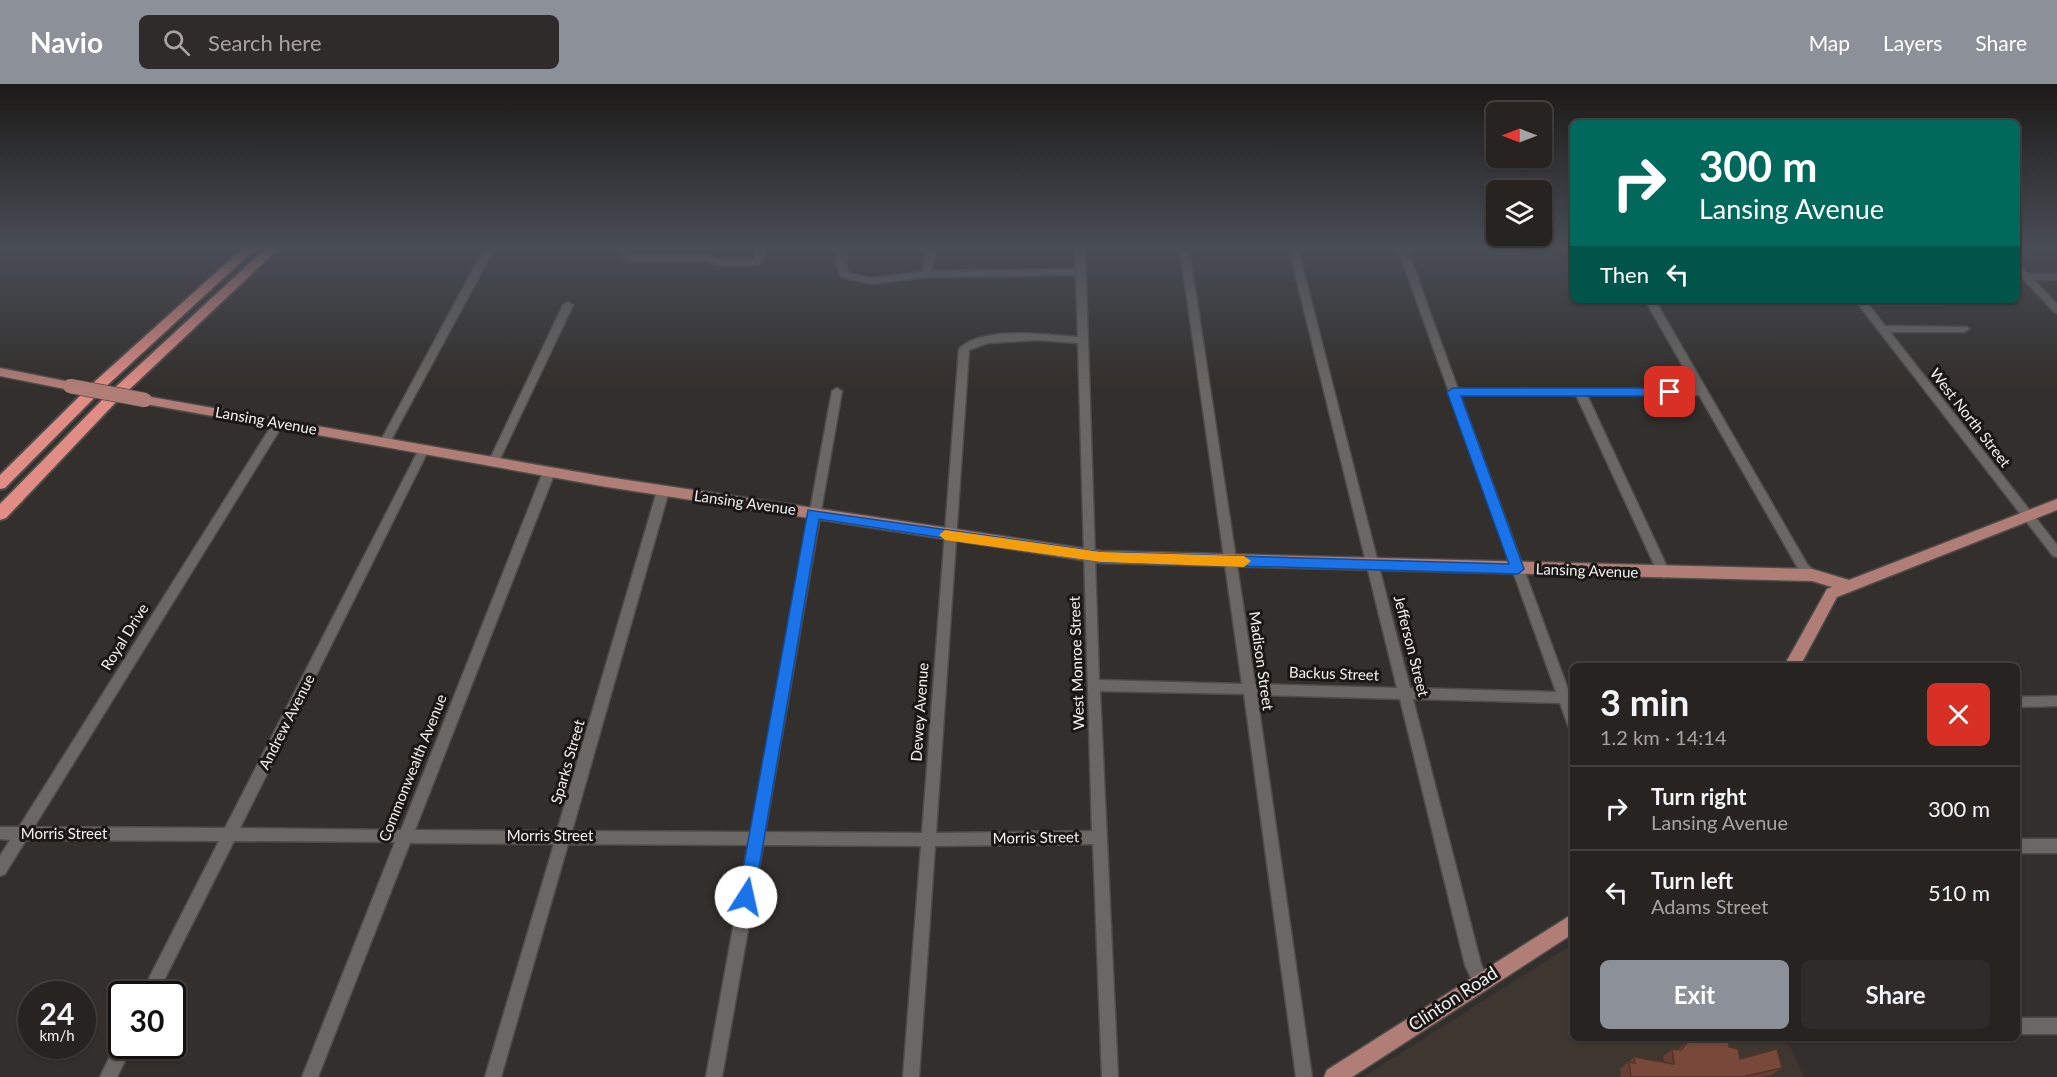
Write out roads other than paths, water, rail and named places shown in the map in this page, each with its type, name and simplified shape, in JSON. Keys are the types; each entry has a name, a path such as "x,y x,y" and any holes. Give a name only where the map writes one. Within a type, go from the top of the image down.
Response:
{"highway":[{"path":"0,484 96,388 198,295"},
{"path":"0,514 111,399 222,295"}],"main road":[{"name":"Lansing Avenue","path":"0,372 549,472 950,536 1090,555 1518,569 1812,575 1846,585"},
{"path":"1794,663 1832,593 1846,585 2057,504"},
{"name":"Clinton Road","path":"1334,1077 1570,925"}],"street":[{"path":"385,442 464,295"},
{"name":"West Monroe Street","path":"1081,295 1093,685 1110,1077"},
{"name":"Madison Street","path":"1191,295 1304,1077"},
{"name":"Jefferson Street","path":"1305,295 1473,965 1480,981"},
{"path":"1419,295 1518,569 1569,698"},
{"path":"2043,295 2057,310"},
{"path":"1652,303 1803,567 1812,575"},
{"name":"West North Street","path":"1862,303 2057,553"},
{"path":"494,461 568,305"},
{"path":"1881,329 1964,329"},
{"name":"Dewey Avenue","path":"911,1077 964,349 971,343 990,339 1082,340"},
{"path":"714,1077 813,513 837,391"},
{"path":"1453,392 1703,392"},
{"path":"1580,393 1664,573"},
{"name":"Royal Drive","path":"0,869 279,423"},
{"name":"Andrew Avenue","path":"156,981 424,449"},
{"name":"Commonwealth Avenue","path":"310,1077 549,472"},
{"name":"Sparks Street","path":"493,1077 663,491"},
{"name":"Backus Street","path":"1093,685 1569,698"},
{"path":"2020,702 2057,701"},
{"name":"Morris Street","path":"0,833 927,840 1099,837"},
{"path":"2020,846 2057,846"},
{"path":"2020,1026 2057,1026"},
{"path":"108,1077 117,1059"}]}
